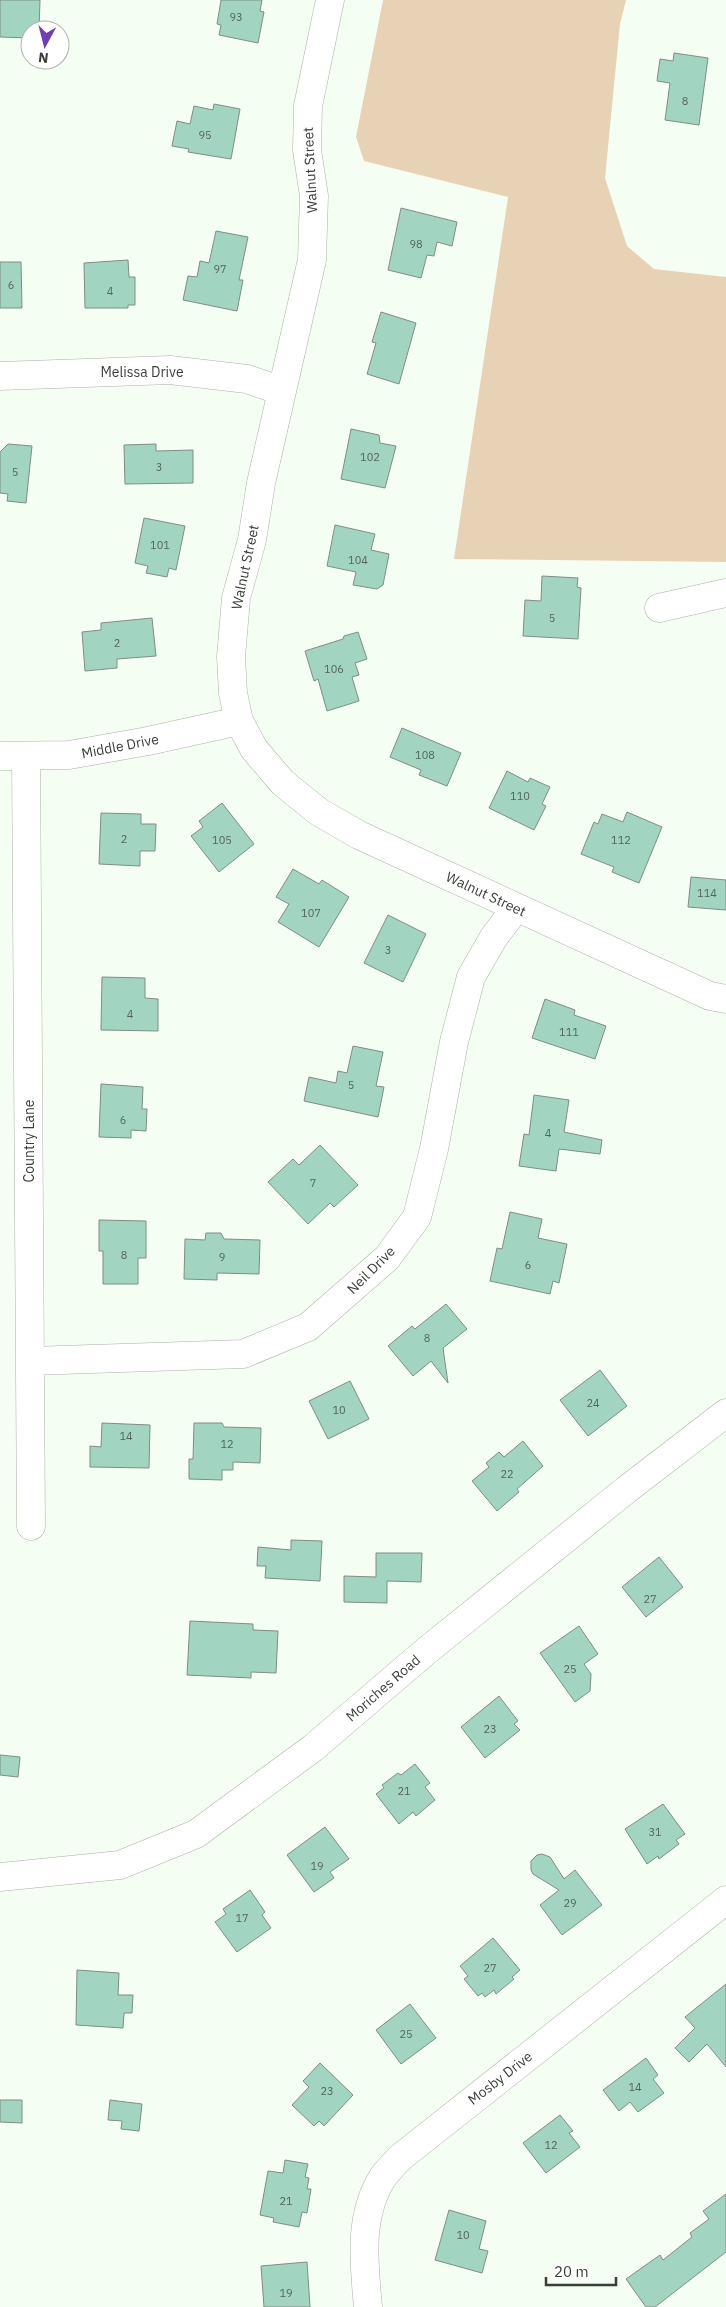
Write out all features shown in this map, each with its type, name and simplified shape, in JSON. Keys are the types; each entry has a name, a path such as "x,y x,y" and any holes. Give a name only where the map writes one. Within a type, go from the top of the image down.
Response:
{"street":[{"name":"Walnut Street","path":"330,0 308,106 307,150 314,196 312,260 261,483 252,540 236,598 231,657 233,694 239,721 254,749 284,783 319,812 359,834 516,908 710,996 726,999"},
{"name":"Melissa Drive","path":"0,376 170,370 247,379 282,391"},
{"path":"659,608 726,593"},
{"name":"Middle Drive","path":"13,756 69,755 148,741 239,721"},
{"name":"Country Lane","path":"13,756 31,1361 31,1526"},
{"name":"Neil Drive","path":"31,1361 243,1354 308,1327 387,1258 417,1217 434,1149 454,1042 471,977 494,937 516,908"},
{"name":"Moriches Road","path":"0,1877 120,1865 196,1834 313,1748 425,1652 626,1490 726,1414"},
{"name":"Mosby Drive","path":"368,2307 364,2254 365,2230 373,2198 383,2177 401,2157 726,1900"}],"shaded area":[{"path":"383,0 626,0 620,24 605,178 627,246 654,269 726,277 726,562 454,559 508,197 364,161 356,137"}],"building":[{"path":"0,0 40,0 39,20 20,20 20,38 0,37"},
{"path":"221,0 262,0 260,11 264,12 258,43 219,35 221,25 217,24"},
{"path":"674,53 708,58 699,125 665,120 670,83 657,81 660,59 673,61"},
{"path":"214,104 240,109 231,159 188,152 189,149 172,146 177,121 190,124 194,106 213,110"},
{"path":"401,208 457,222 452,246 437,242 434,256 427,255 421,278 388,270"},
{"path":"216,231 248,237 239,280 243,280 237,311 183,300 188,276 197,277 200,261 209,263"},
{"path":"128,260 129,277 135,277 135,305 128,305 128,308 85,308 84,263"},
{"path":"0,262 21,262 22,308 0,308"},
{"path":"381,312 416,323 399,384 367,374 376,343 372,342"},
{"path":"351,429 379,435 380,443 396,446 385,488 341,479"},
{"path":"8,444 32,446 26,503 7,501 8,494 0,493 0,452"},
{"path":"156,444 156,451 193,450 193,483 125,484 124,445"},
{"path":"144,518 185,526 176,570 169,568 167,577 146,573 148,566 135,563"},
{"path":"335,525 375,534 371,550 389,554 383,585 377,589 353,585 356,572 327,566"},
{"path":"542,576 578,578 577,587 581,588 578,639 523,636 525,600 541,601"},
{"path":"152,618 156,656 117,659 117,668 85,671 82,632 101,630 101,623"},
{"path":"358,632 367,659 355,663 359,675 352,677 359,701 327,711 318,679 314,681 305,651 343,639 344,636"},
{"path":"402,728 461,753 447,786 419,775 421,770 390,757"},
{"path":"507,771 528,782 530,778 550,787 542,804 546,806 534,830 489,808"},
{"path":"222,803 254,844 219,872 191,836 203,827 199,821"},
{"path":"627,812 662,827 639,883 612,872 614,867 581,854 594,822 598,824 602,814 623,822"},
{"path":"101,813 141,814 141,824 156,824 155,851 140,851 140,866 99,864"},
{"path":"293,869 319,884 322,880 349,897 319,947 278,922 289,904 276,897"},
{"path":"691,877 726,880 726,910 688,907"},
{"path":"388,915 426,934 403,982 364,963"},
{"path":"102,977 145,978 145,998 158,999 158,1031 101,1030"},
{"path":"545,999 575,1010 574,1015 606,1026 595,1059 532,1038"},
{"path":"353,1046 383,1052 376,1086 384,1087 378,1117 304,1101 309,1077 336,1083 338,1071 347,1073"},
{"path":"101,1084 143,1087 142,1109 147,1109 146,1131 131,1130 131,1138 99,1137"},
{"path":"534,1095 569,1100 564,1132 602,1140 600,1154 559,1149 556,1171 519,1166 524,1134 529,1135"},
{"path":"320,1145 358,1185 334,1207 330,1203 308,1224 268,1182 293,1159 299,1165"},
{"path":"510,1212 542,1219 538,1238 567,1244 559,1283 553,1281 550,1294 490,1281 497,1248 502,1249"},
{"path":"99,1220 146,1221 146,1258 138,1258 138,1284 103,1284 103,1251 99,1251"},
{"path":"206,1233 221,1233 224,1239 260,1240 259,1274 217,1273 217,1280 184,1279 185,1239 205,1240"},
{"path":"446,1304 467,1329 443,1348 448,1383 431,1361 413,1376 388,1346 412,1326 415,1329"},
{"path":"600,1370 627,1406 588,1436 560,1400"},
{"path":"350,1381 369,1419 328,1439 309,1401"},
{"path":"102,1423 150,1425 149,1468 90,1467 90,1446 101,1447"},
{"path":"194,1423 222,1423 224,1427 261,1428 260,1463 233,1462 233,1470 222,1470 222,1480 189,1479 189,1459 193,1459"},
{"path":"523,1441 543,1466 517,1489 519,1492 497,1511 472,1481 489,1467 486,1463 499,1452 504,1457"},
{"path":"291,1540 322,1541 320,1581 265,1578 266,1566 257,1566 258,1547 291,1550"},
{"path":"376,1553 422,1553 421,1582 387,1581 387,1603 344,1602 344,1576 376,1577"},
{"path":"659,1557 683,1587 646,1617 622,1587"},
{"path":"190,1621 253,1624 253,1630 278,1631 276,1673 251,1672 251,1678 187,1675"},
{"path":"579,1626 598,1654 584,1664 591,1674 590,1691 575,1702 540,1653"},
{"path":"499,1696 518,1721 514,1724 520,1730 485,1758 461,1727"},
{"path":"0,1755 20,1757 18,1777 0,1775"},
{"path":"415,1764 430,1783 425,1787 435,1800 416,1816 413,1812 399,1824 376,1794 384,1788 382,1785 398,1773 401,1775"},
{"path":"663,1804 685,1834 676,1840 679,1844 659,1859 658,1856 647,1864 625,1829"},
{"path":"325,1827 349,1859 330,1872 334,1878 314,1892 287,1855"},
{"path":"542,1854 550,1857 564,1879 575,1870 602,1905 562,1935 540,1905 559,1890 533,1874 531,1870 531,1861 537,1855"},
{"path":"250,1890 265,1912 262,1915 271,1928 237,1952 215,1922 226,1914 223,1909"},
{"path":"493,1938 520,1970 512,1977 514,1979 496,1994 494,1990 485,1997 482,1993 478,1996 464,1979 468,1976 460,1966"},
{"path":"77,1970 119,1973 118,1995 133,1995 132,2013 124,2013 123,2028 76,2025"},
{"path":"726,1984 726,2067 707,2044 689,2062 675,2048 695,2028 685,2017"},
{"path":"410,2004 436,2038 401,2064 376,2030"},
{"path":"646,2058 658,2075 653,2079 664,2093 638,2112 630,2102 619,2111 603,2090"},
{"path":"320,2063 353,2095 324,2126 319,2121 314,2126 292,2105 309,2087 303,2081"},
{"path":"0,2100 22,2100 22,2123 0,2122"},
{"path":"110,2100 142,2104 139,2131 121,2129 122,2121 108,2120"},
{"path":"560,2115 573,2131 569,2133 580,2147 546,2173 523,2143"},
{"path":"285,2160 308,2164 305,2177 309,2178 307,2189 311,2189 307,2213 302,2212 299,2227 273,2222 274,2218 260,2215 268,2171 283,2173"},
{"path":"726,2194 726,2252 655,2307 646,2307 626,2279 660,2255 663,2260 692,2237 690,2233 709,2219 703,2211"},
{"path":"449,2210 486,2221 479,2249 488,2251 482,2273 435,2260"},
{"path":"307,2262 310,2307 264,2307 261,2266"}]}
